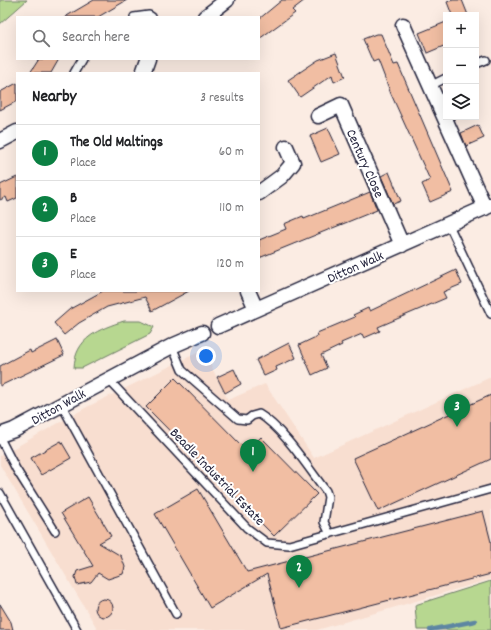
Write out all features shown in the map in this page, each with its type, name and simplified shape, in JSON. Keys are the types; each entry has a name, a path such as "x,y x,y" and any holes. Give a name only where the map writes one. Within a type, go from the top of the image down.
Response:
{"street":[{"path":"206,16 227,0"},
{"path":"403,25 430,86 488,207"},
{"path":"142,72 148,60"},
{"name":"Century Close","path":"318,116 341,105 402,245"},
{"path":"0,141 16,133"},
{"path":"260,192 282,176 293,163 286,147"},
{"name":"Ditton Walk","path":"218,326 402,245 448,223 488,207"},
{"path":"248,292 256,309"},
{"name":"Ditton Walk","path":"0,436 172,346 202,333"}],"lane":[{"path":"75,72 81,60"},
{"path":"479,63 486,60"},
{"path":"430,86 443,80"},
{"path":"448,223 491,314"},
{"path":"172,346 182,370 238,419 247,420 252,416 259,414 264,417 288,443 326,491 328,497 324,522 330,534"},
{"name":"Beadle Industrial Estate","path":"108,379 247,528 267,543 289,544 491,489"},
{"path":"61,404 176,614"},
{"path":"0,436 16,469 55,531"},
{"path":"0,493 77,630"}],"shaded area":[{"path":"203,350 228,400 265,384 314,458 491,377 491,579 317,630 98,630 0,465 0,456 87,407"}],"green space":[{"path":"0,0 27,0 0,24"},
{"path":"124,321 141,321 154,327 150,334 82,368 74,368 75,358 79,349 90,336 97,331"},
{"path":"491,581 491,630 417,630 415,605"}],"building":[{"path":"94,0 127,0 100,16 67,16"},
{"path":"282,0 305,0 292,10 295,13 260,38 260,18"},
{"path":"462,0 467,12 451,12 447,2"},
{"path":"443,23 443,46 427,53 419,33"},
{"path":"376,34 381,34 394,65 398,64 453,192 430,202 422,184 430,180 391,94 378,60 373,62 363,39"},
{"path":"336,53 345,77 334,82 332,75 300,97 288,80 318,60"},
{"path":"38,60 58,60 52,72 31,72"},
{"path":"16,84 16,102 0,110 0,92"},
{"path":"478,125 484,138 466,146 461,133"},
{"path":"328,128 340,154 321,162 310,136"},
{"path":"389,172 401,201 393,204 381,176"},
{"path":"16,177 16,198 8,202 6,197 0,200 0,185"},
{"path":"370,192 377,210 260,258 260,240 286,229 284,224 303,216 304,219"},
{"path":"456,270 462,284 443,292 446,298 378,327 380,331 364,338 362,334 341,343 342,345 321,355 327,368 312,375 299,345 318,336 317,333 355,317 353,315 368,308 370,311"},
{"path":"101,292 187,292 152,311 145,297 107,307 79,323 64,335 54,323 70,309"},
{"path":"57,340 64,355 0,386 0,366 30,350 31,353"},
{"path":"289,343 296,358 276,367 277,370 264,376 256,360"},
{"path":"234,369 241,384 225,393 217,377"},
{"path":"175,378 247,451 261,437 317,494 274,536 146,407"},
{"path":"491,395 491,459 378,511 353,458"},
{"path":"61,441 71,458 41,475 31,458"},
{"path":"198,489 247,572 483,511 491,542 491,574 281,628 267,574 210,608 155,514"},
{"path":"88,497 111,536 99,543 121,556 125,567 123,574 108,579 98,573 91,582 77,585 75,577 77,571 93,566 61,513"},
{"path":"104,599 110,602 113,608 110,614 104,617 98,614 95,608 98,602"},
{"path":"0,604 11,622 13,630 0,630"}],"waterway":[{"path":"430,630 475,621"}],"place":[{"name":"E","path":"457,427"},
{"name":"The Old Maltings","path":"253,472"},
{"name":"B","path":"299,588"}]}
